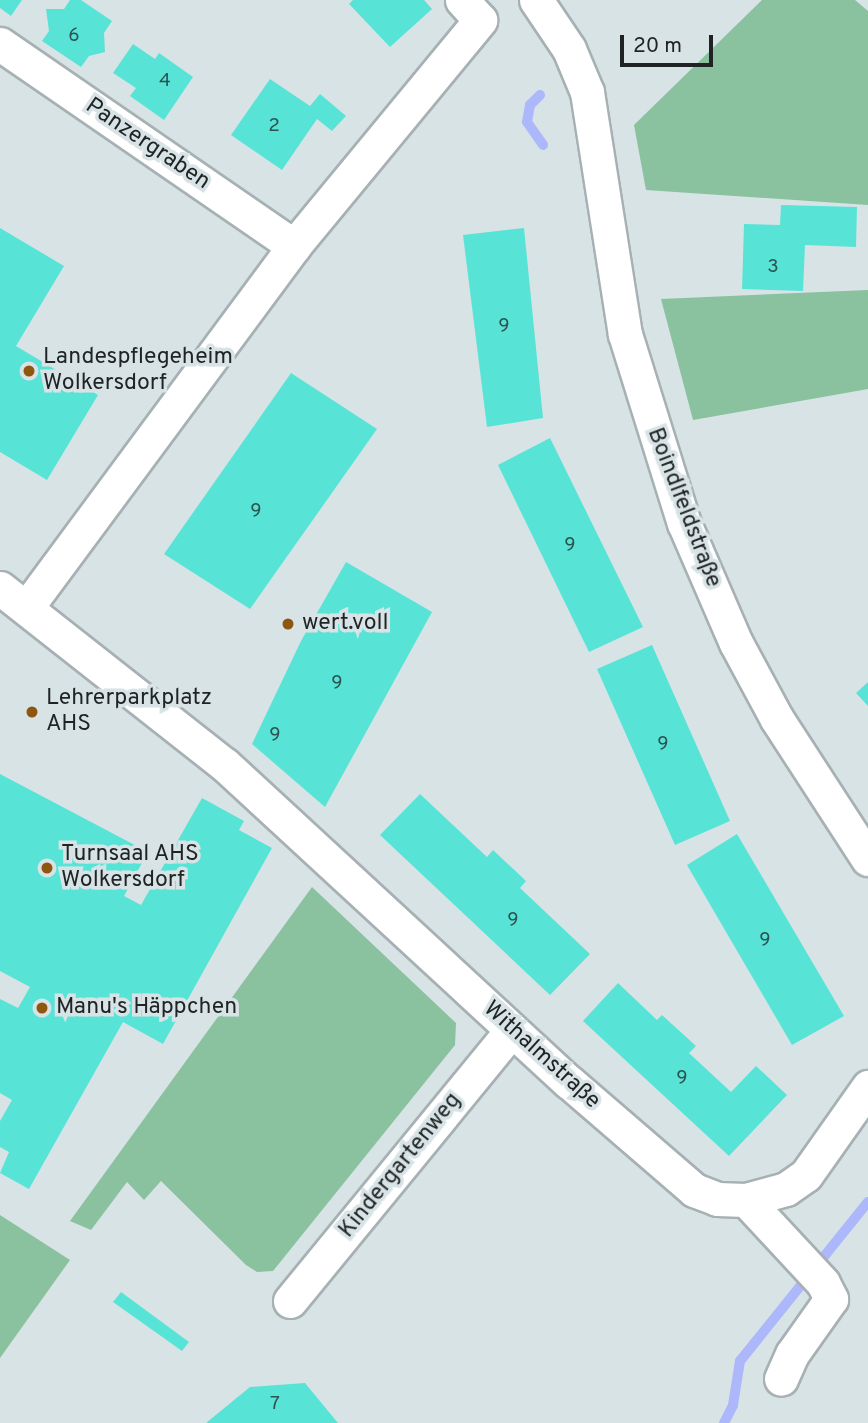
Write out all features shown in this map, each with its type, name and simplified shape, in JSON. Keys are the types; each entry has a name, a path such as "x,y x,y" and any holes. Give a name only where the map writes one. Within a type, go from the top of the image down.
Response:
{"street":[{"name":"Boindlfeldstraße","path":"536,0 569,49 595,122 625,334 684,523 736,643 777,719 868,859"},
{"path":"9,600 93,523 294,246 471,10"},
{"name":"Panzergraben","path":"0,44 294,246"},
{"name":"Withalmstraße","path":"9,600 224,764 512,1030 694,1190 717,1199 746,1200 786,1189 806,1175 868,1087"},
{"name":"Kindergartenweg","path":"290,1301 512,1030"},
{"path":"746,1200 790,1251 823,1283 831,1299 824,1314 792,1353 781,1379"}],"green space":[{"path":"762,0 855,0 868,11 868,205 646,190 634,125"},
{"path":"868,290 868,389 693,420 661,299"},
{"path":"312,887 456,1023 455,1045 273,1271 257,1272 246,1265 161,1181 144,1200 127,1182 91,1230 70,1221"},
{"path":"0,1215 70,1260 0,1358"}],"building":[{"path":"0,0 22,0 11,16 0,8"},
{"path":"70,0 81,0 112,21 104,33 105,52 89,56 81,67 42,41 49,31 46,9 64,9"},
{"path":"353,0 424,0 432,9 390,47 349,4"},
{"path":"133,44 155,59 159,53 193,77 164,120 130,96 136,88 113,73"},
{"path":"270,79 310,106 320,94 346,116 332,131 317,119 282,170 231,135"},
{"path":"781,205 857,207 856,247 805,245 803,291 742,289 744,224 780,225"},
{"name":"Landespflegeheim Wolkersdorf","path":"0,228 64,266 16,346 98,395 47,480 0,452"},
{"path":"524,228 543,418 487,427 463,235"},
{"path":"291,373 377,429 250,609 164,554"},
{"path":"550,438 643,627 589,652 498,465"},
{"path":"346,562 432,612 325,807 252,744 301,641"},
{"path":"652,645 730,821 675,845 597,669"},
{"path":"868,682 868,706 856,693"},
{"path":"0,774 148,852 124,896 141,905 202,798 244,821 239,830 272,848 163,1044 123,1022 29,1189 0,1173 9,1152 0,1147 0,1121 12,1100 0,1093 0,999 18,1008 30,987 0,971"},
{"path":"420,794 487,857 493,850 526,881 520,888 590,954 550,995 380,835"},
{"path":"737,834 844,1016 792,1045 687,865"},
{"path":"618,983 657,1020 662,1015 696,1046 689,1053 731,1092 756,1066 787,1095 729,1156 583,1021"},
{"path":"121,1292 189,1342 182,1351 113,1302"},
{"path":"305,1383 338,1423 206,1423 250,1387"}],"waterway":[{"path":"540,95 530,105 527,122 543,145"},
{"path":"724,1423 733,1405 740,1361 868,1202"}],"place":[{"name":"Landespflegeheim Wolkersdorf","path":"29,371"},
{"name":"wert.voll","path":"288,624"},
{"name":"Lehrerparkplatz AHS","path":"32,712"},
{"name":"Turnsaal AHS Wolkersdorf","path":"47,868"},
{"name":"Manu's Häppchen","path":"42,1008"}]}
